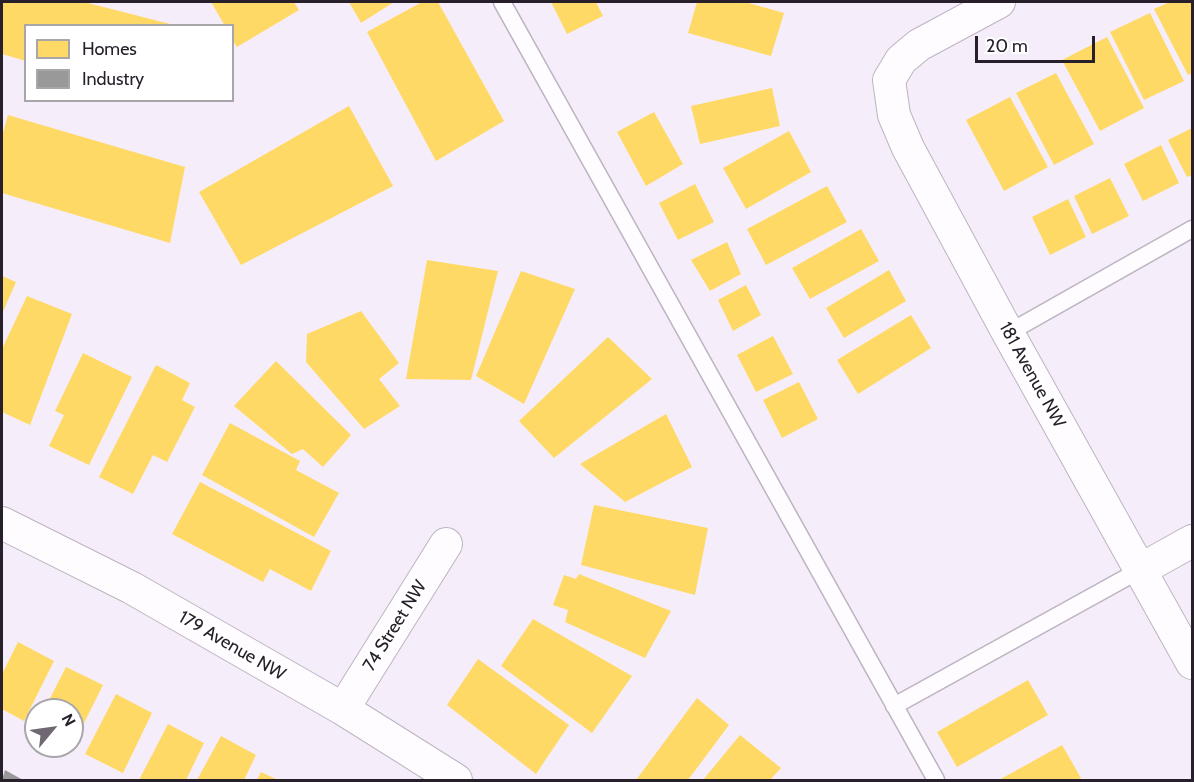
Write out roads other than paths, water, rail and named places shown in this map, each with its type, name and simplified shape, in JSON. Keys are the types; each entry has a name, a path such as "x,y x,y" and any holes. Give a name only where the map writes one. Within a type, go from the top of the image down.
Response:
{"street":[{"name":"181 Avenue NW","path":"999,2 919,45 901,60 889,80 894,116 908,148 1008,333 1192,663"},
{"name":"179 Avenue NW","path":"2,523 132,588 343,709 456,780"},
{"path":"1140,570 1192,541"},
{"name":"74 Street NW","path":"343,709 446,544"}],"lane":[{"path":"502,2 936,780"},
{"path":"1008,333 1192,229"},
{"path":"894,706 1140,570"}]}
